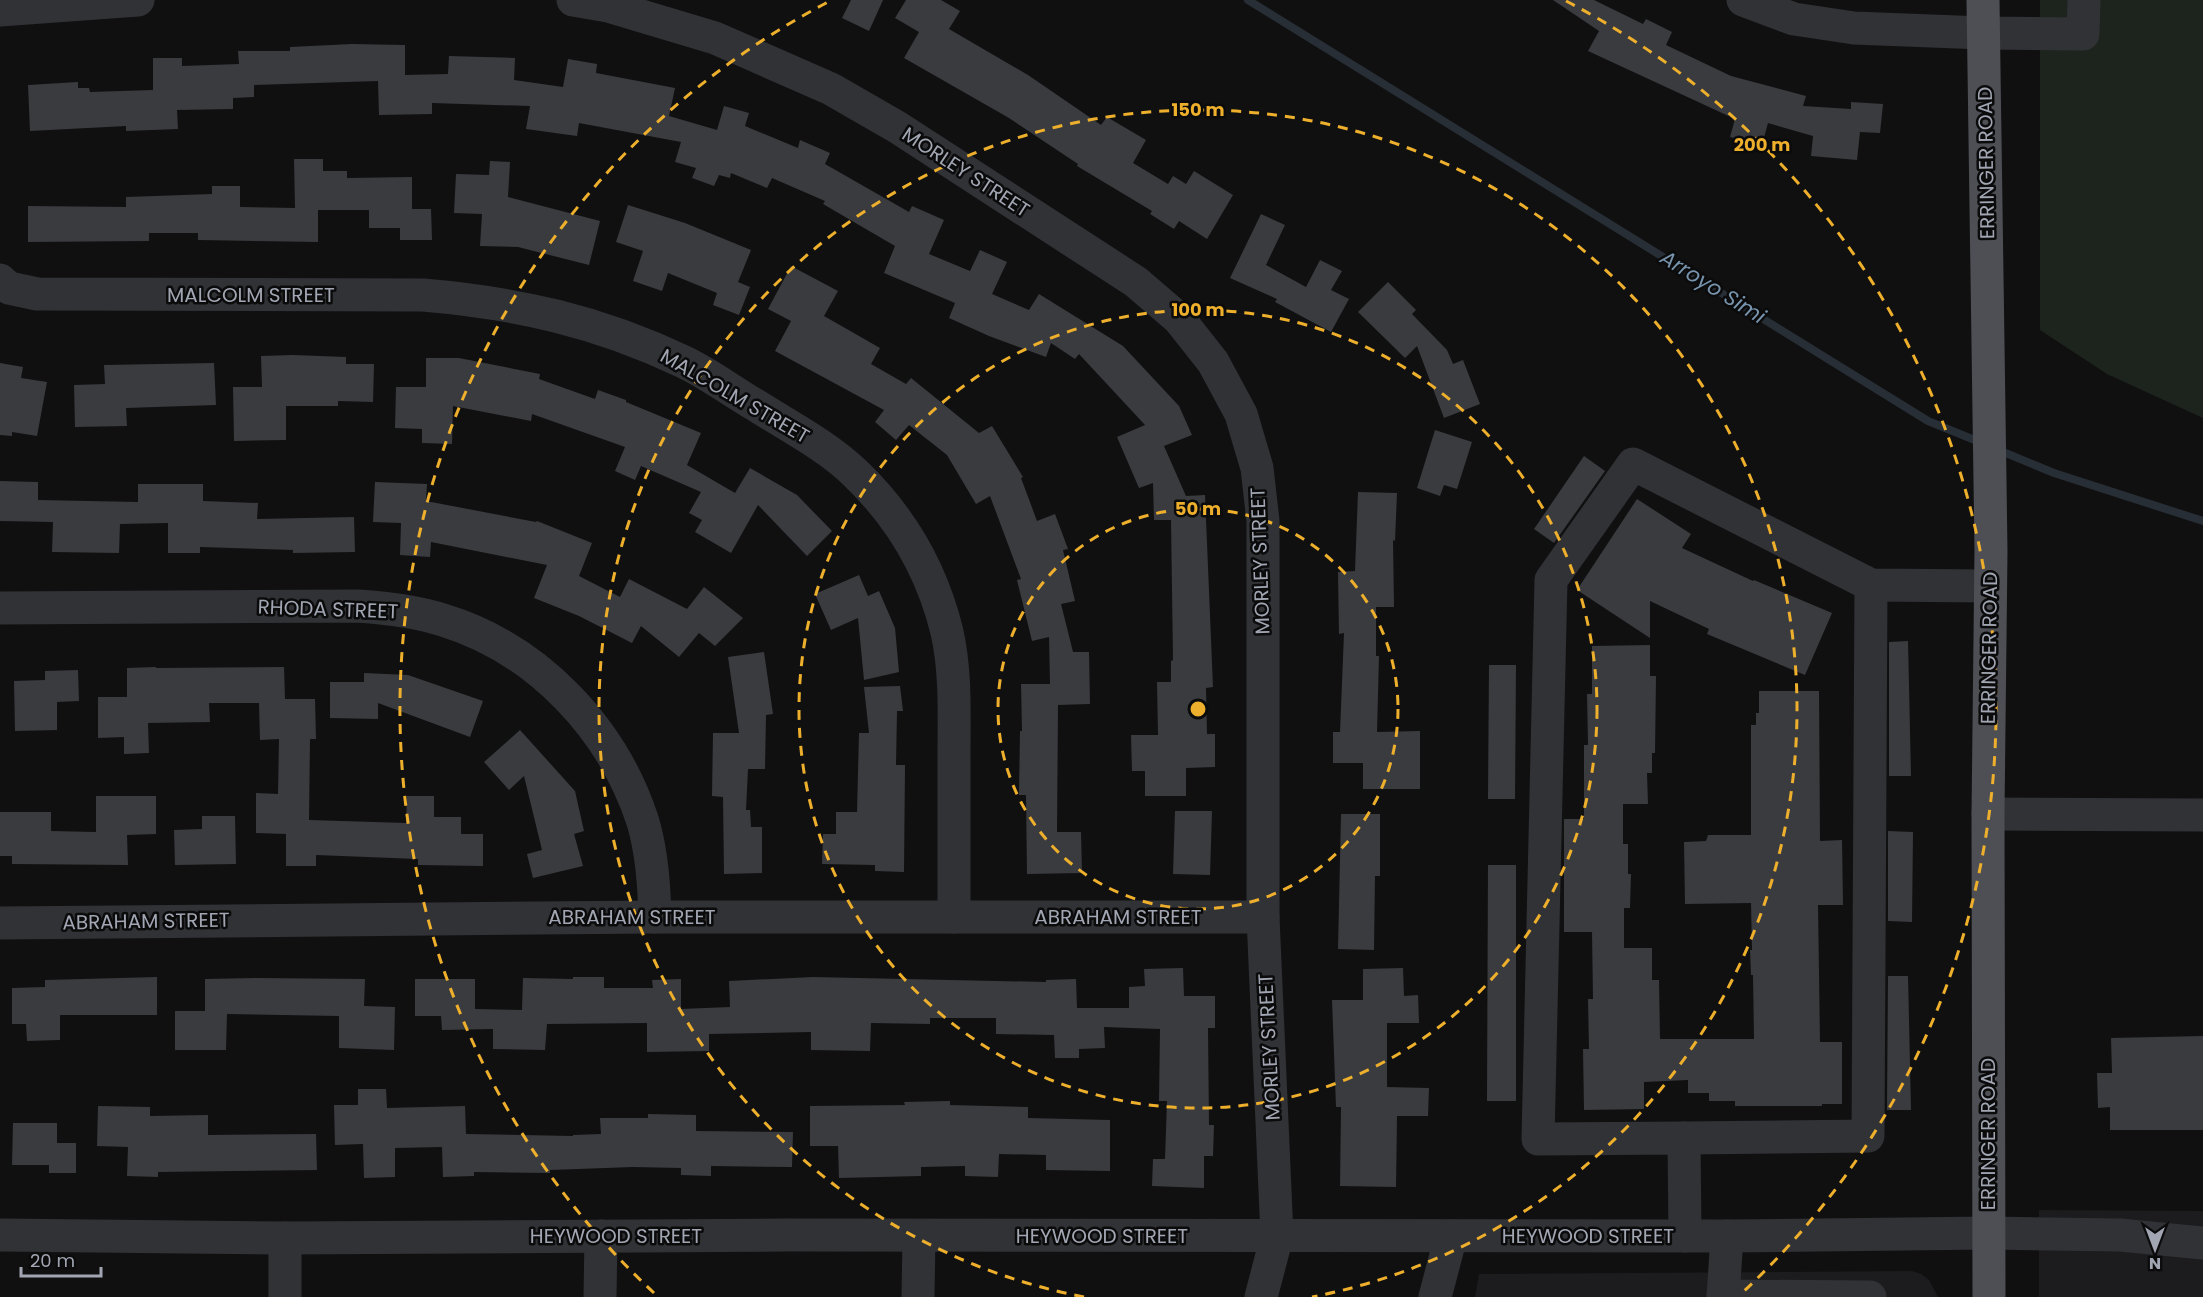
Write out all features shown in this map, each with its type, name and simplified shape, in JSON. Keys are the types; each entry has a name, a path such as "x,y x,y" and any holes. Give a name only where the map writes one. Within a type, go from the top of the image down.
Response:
{"main road":[{"name":"ERRINGER ROAD","path":"1983,0 1990,532 1989,1297"}],"street":[{"path":"0,10 138,0"},
{"name":"MORLEY STREET","path":"573,0 608,6 715,38 831,89 897,127 1136,282 1179,319 1213,362 1241,414 1257,468 1263,521 1263,917 1277,1236 1261,1297"},
{"path":"1743,0 1794,19 1854,28 2083,34 2084,0"},
{"name":"MALCOLM STREET","path":"0,280 9,288 37,294 423,295 480,300 535,310 613,332 686,363 815,442 854,472 888,508 913,544 934,588 947,634 954,690 954,917"},
{"path":"1870,585 1868,1136 1538,1139 1551,580 1633,464 1870,585 1990,586"},
{"name":"RHODA STREET","path":"0,608 358,606 403,610 444,620 490,639 533,666 571,699 600,735 628,784 643,824 654,877 655,917"},
{"path":"1988,814 2203,815"},
{"name":"ABRAHAM STREET","path":"0,923 655,917 1263,917"},
{"path":"1683,1138 1685,1236"},
{"name":"HEYWOOD STREET","path":"0,1235 285,1238 1727,1236 1989,1233 2120,1235 2203,1244"},
{"path":"600,1297 601,1236"},
{"path":"918,1297 919,1236"},
{"path":"1436,1297 1450,1236"},
{"path":"1727,1236 1723,1296 1870,1297"},
{"path":"285,1238 285,1297"}],"shaded area":[{"path":"2040,0 2203,0 2203,418 2107,374 2040,330"},
{"path":"2039,1210 2203,1211 2203,1297 2039,1297"},
{"path":"1912,1271 1929,1280 1938,1297 1475,1297 1479,1274"}],"building":[{"path":"851,0 883,0 869,31 842,18"},
{"path":"906,0 941,0 960,11 949,29 1028,75 1101,125 1107,117 1146,140 1133,163 1168,184 1173,176 1186,184 1194,171 1233,195 1207,239 1179,221 1174,229 1150,214 1152,211 1077,166 1078,164 1009,118 904,58 919,32 895,18"},
{"path":"1553,0 1594,0 1643,24 1646,19 1672,32 1666,45 1731,76 1806,96 1803,106 1851,109 1851,102 1883,104 1880,133 1860,132 1857,160 1811,156 1813,136 1768,123 1762,145 1730,137 1735,119 1588,51 1599,31"},
{"path":"352,44 405,45 405,75 448,74 449,56 515,58 514,80 563,87 568,59 597,64 596,73 675,88 669,116 717,130 724,106 749,113 745,126 798,148 800,140 830,153 825,164 909,212 912,206 944,220 929,254 970,271 980,250 1007,262 992,294 1029,310 1039,294 1123,346 1179,406 1192,435 1164,446 1186,496 1205,495 1213,687 1206,688 1207,734 1215,734 1215,767 1186,768 1186,796 1145,796 1145,771 1132,771 1131,735 1158,735 1157,682 1171,682 1171,661 1173,660 1171,520 1154,520 1153,483 1139,488 1117,437 1145,425 1079,354 1075,359 1051,343 1046,357 989,336 949,318 955,303 884,273 895,246 823,204 825,201 772,178 767,188 731,173 730,178 719,175 714,186 692,178 696,168 675,162 681,142 579,123 577,136 526,129 530,106 432,103 432,114 379,115 378,81 254,85 254,97 233,98 233,109 177,110 178,129 126,131 126,126 30,131 28,85 78,82 78,88 89,88 90,92 153,90 153,58 182,58 182,66 239,64 238,51 290,51 290,47"},
{"path":"294,159 323,159 323,171 347,171 347,178 412,177 412,209 431,209 432,240 400,240 400,228 369,228 369,210 318,210 318,242 198,240 198,233 149,233 149,241 28,242 28,206 126,207 126,197 212,194 212,186 240,186 240,207 295,208"},
{"path":"490,161 510,162 508,197 600,221 589,265 518,247 480,246 482,214 454,213 456,174 489,175"},
{"path":"628,205 685,223 751,250 738,282 750,287 739,315 713,305 717,293 668,273 662,291 633,281 643,251 616,242"},
{"path":"1261,214 1285,225 1266,265 1306,287 1320,260 1342,271 1331,290 1349,299 1331,332 1275,302 1277,299 1230,278"},
{"path":"791,266 838,291 824,316 880,348 871,364 906,384 911,378 979,433 992,426 1023,477 1021,478 1037,521 1055,514 1068,549 1063,550 1075,601 1061,604 1073,652 1089,652 1090,704 1058,705 1057,832 1081,832 1082,873 1027,874 1026,795 1019,795 1020,731 1022,731 1021,684 1050,684 1049,637 1032,641 1017,580 1021,579 990,496 976,504 947,455 909,425 896,440 875,422 884,410 775,351 791,321 768,309"},
{"path":"1388,282 1416,310 1412,314 1447,350 1453,364 1463,360 1480,404 1444,418 1417,346 1405,358 1358,312"},
{"path":"261,356 346,357 346,364 374,364 373,402 338,401 338,406 286,406 286,440 234,441 233,387 262,387"},
{"path":"426,358 459,358 540,374 539,379 595,399 598,390 626,400 626,402 701,433 687,465 735,493 750,468 797,495 832,531 807,556 758,505 731,553 695,532 702,520 689,513 701,492 641,466 635,480 615,471 625,447 532,414 531,421 453,406 452,444 422,443 422,429 395,428 396,387 426,387"},
{"path":"0,363 23,367 21,378 47,382 37,436 12,432 12,436 0,435"},
{"path":"214,363 216,405 126,408 127,426 75,427 74,385 105,384 104,365"},
{"path":"1435,430 1472,442 1457,489 1444,485 1440,496 1417,488"},
{"path":"1584,456 1605,471 1554,543 1534,529"},
{"path":"0,481 38,482 38,500 138,502 138,484 203,484 203,501 258,503 257,519 354,517 355,552 293,553 293,550 200,547 200,553 168,553 168,523 120,524 119,553 52,552 53,522 0,521"},
{"path":"375,482 427,484 426,501 537,521 592,543 579,576 620,597 629,579 687,609 704,587 743,618 715,646 699,633 679,657 641,626 632,643 579,616 534,598 547,565 431,542 430,557 400,555 401,523 373,522"},
{"path":"1358,492 1397,493 1395,541 1393,540 1394,607 1376,607 1376,656 1379,656 1377,732 1420,731 1420,789 1363,789 1363,763 1333,763 1333,732 1340,732 1344,633 1339,634 1338,572 1355,571"},
{"path":"1637,499 1691,534 1682,548 1753,581 1832,613 1805,675 1707,634 1709,629 1650,601 1650,638 1577,590"},
{"path":"859,575 868,596 879,591 895,628 899,672 864,680 858,618 831,630 815,594"},
{"path":"1908,641 1911,776 1889,776 1889,642"},
{"path":"1650,645 1650,676 1656,676 1655,753 1652,753 1652,773 1647,773 1648,804 1623,804 1623,844 1628,844 1628,874 1631,874 1630,908 1624,908 1624,948 1652,948 1652,980 1659,980 1660,1039 1754,1039 1753,975 1751,975 1750,950 1752,950 1751,903 1685,904 1684,842 1706,841 1708,835 1751,835 1751,725 1756,725 1756,713 1759,713 1759,691 1819,691 1820,841 1842,840 1843,905 1818,905 1820,1042 1842,1042 1842,1104 1735,1106 1735,1101 1709,1101 1709,1093 1688,1093 1688,1080 1644,1082 1644,1109 1584,1110 1583,1049 1589,1049 1588,999 1593,999 1592,932 1564,932 1564,819 1584,819 1584,745 1588,745 1587,694 1592,694 1592,646"},
{"path":"764,652 773,714 766,715 765,769 748,769 746,810 750,810 751,827 762,827 762,873 724,874 723,797 712,796 713,733 739,733 728,657"},
{"path":"1489,665 1516,665 1515,799 1488,799"},
{"path":"284,667 285,699 315,699 316,739 310,739 309,820 406,823 407,796 434,796 434,817 461,817 461,834 483,834 483,866 418,865 418,859 316,855 316,866 286,866 286,834 256,833 256,793 278,794 279,739 260,740 259,703 209,703 210,722 148,723 149,753 124,754 124,737 98,738 98,697 127,697 127,668"},
{"path":"78,670 79,701 57,702 57,730 15,731 14,681 45,680 45,671"},
{"path":"364,673 408,675 483,701 470,737 378,703 378,719 330,718 330,682 364,682"},
{"path":"900,686 903,711 897,711 896,765 905,765 904,872 875,871 875,865 822,864 823,834 836,834 836,812 857,812 859,733 869,733 864,687"},
{"path":"520,730 575,791 584,831 574,834 583,866 533,878 527,854 542,850 524,776 509,790 484,762"},
{"path":"96,796 156,796 156,834 127,835 128,865 12,864 12,856 0,856 0,812 51,812 51,831 96,832"},
{"path":"1175,811 1212,811 1210,875 1173,874"},
{"path":"1341,814 1380,814 1380,876 1375,876 1374,950 1338,949"},
{"path":"202,816 235,816 236,864 175,865 174,830 202,829"},
{"path":"1888,831 1913,832 1912,922 1888,921"},
{"path":"1488,865 1516,865 1516,1101 1487,1101"},
{"path":"1183,968 1184,996 1215,996 1215,1028 1208,1028 1209,1125 1214,1125 1213,1156 1204,1156 1204,1188 1152,1186 1153,1159 1165,1159 1167,1101 1159,1101 1160,1029 1104,1027 1105,1048 1079,1049 1079,1058 1055,1058 1054,1035 996,1034 996,1018 930,1018 930,1024 871,1023 870,1051 811,1050 811,1032 709,1034 709,1051 647,1052 647,1023 547,1024 545,1050 493,1049 493,1029 442,1030 441,1016 415,1016 415,979 475,979 475,1009 522,1010 523,978 573,979 573,977 604,977 604,988 653,988 652,980 681,979 681,1009 730,1007 729,981 813,977 1046,982 1046,980 1076,979 1077,1008 1129,1008 1129,987 1145,986 1144,969"},
{"path":"1403,968 1404,996 1418,995 1419,1023 1387,1023 1387,1087 1429,1088 1428,1116 1397,1116 1396,1187 1340,1186 1341,1107 1336,1107 1332,1000 1363,1000 1363,969"},
{"path":"1888,976 1908,976 1911,1110 1887,1110"},
{"path":"157,977 157,1015 60,1015 60,1040 27,1041 26,1024 12,1024 12,988 45,987 45,980"},
{"path":"205,979 365,979 364,1006 395,1007 394,1050 339,1048 339,1016 227,1014 226,1050 175,1050 175,1011 205,1011"},
{"path":"2203,1036 2203,1130 2110,1130 2110,1107 2098,1108 2097,1073 2112,1073 2111,1038"},
{"path":"358,1089 386,1089 387,1108 465,1106 466,1134 573,1136 601,1134 600,1118 648,1118 648,1114 696,1115 696,1131 793,1132 792,1167 711,1166 711,1176 681,1175 681,1168 633,1167 550,1170 550,1173 474,1172 474,1176 443,1177 442,1147 395,1148 395,1177 364,1178 363,1144 335,1145 334,1105 358,1105"},
{"path":"950,1101 950,1105 1028,1107 1028,1118 1110,1120 1110,1171 1046,1170 1046,1155 999,1154 998,1177 965,1176 965,1166 921,1167 921,1176 839,1178 838,1146 810,1146 810,1106 905,1105 904,1102"},
{"path":"98,1106 150,1107 150,1116 208,1115 208,1135 316,1134 317,1170 158,1172 158,1177 127,1176 128,1147 97,1146"},
{"path":"13,1123 57,1123 57,1143 76,1143 76,1173 49,1173 49,1165 12,1165"}],"waterway":[{"name":"Arroyo Simi","path":"1248,0 1928,421 1982,443"},
{"name":"Arroyo Simi","path":"1996,449 2054,473 2203,521"}]}
